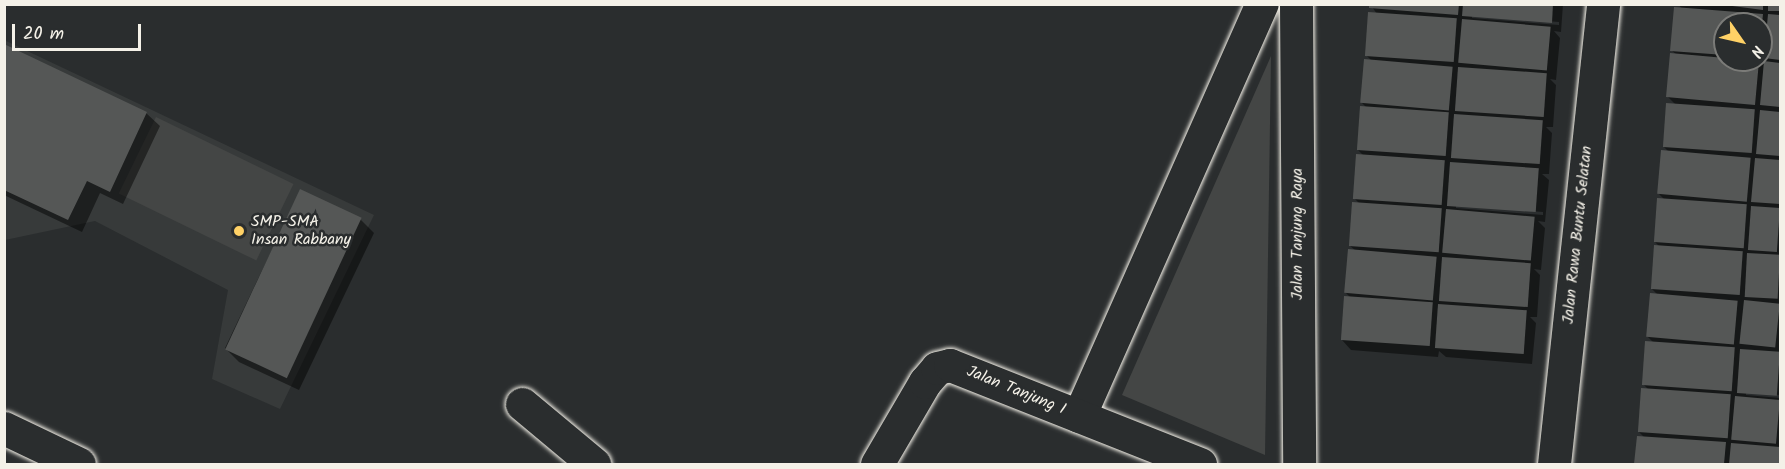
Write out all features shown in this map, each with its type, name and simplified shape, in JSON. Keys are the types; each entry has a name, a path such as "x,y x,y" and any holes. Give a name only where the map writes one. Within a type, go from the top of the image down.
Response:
{"street":[{"path":"1079,416 1262,4"},
{"name":"Jalan Tanjung Raya","path":"1296,4 1299,465"},
{"name":"Jalan Rawa Buntu Selatan","path":"1554,465 1603,4"},
{"name":"Jalan Tanjung I","path":"877,465 925,382 937,369 950,365 1200,465"},
{"path":"522,404 594,465"},
{"path":"4,428 80,465"}],"shaded area":[{"name":"SMP-SMA Insan Rabbany","path":"4,40 374,215 280,409 212,379 228,290 95,221 5,240"},
{"path":"1271,56 1265,455 1122,395"},
{"path":"156,117 294,184 256,260 119,193"}],"building":[{"path":"1369,4 1459,4 1458,15 1369,8"},
{"path":"1463,4 1553,4 1552,23 1462,16"},
{"path":"1717,4 1763,4 1763,10"},
{"path":"1768,4 1780,4 1780,11 1768,11"},
{"path":"1674,7 1738,12 1713,12 1713,54 1670,51"},
{"path":"1368,12 1457,18 1454,62 1365,56"},
{"path":"1773,14 1780,15 1780,60 1773,59"},
{"path":"1462,19 1551,27 1547,71 1458,63"},
{"path":"4,44 147,112 110,192 87,181 68,220 4,190"},
{"path":"1670,53 1713,57 1713,72 1758,72 1755,105 1666,97"},
{"path":"1364,59 1453,67 1449,111 1360,103"},
{"path":"1773,62 1780,63 1780,107 1760,105 1763,72 1773,72"},
{"path":"1458,67 1547,73 1544,117 1455,111"},
{"path":"1666,103 1755,109 1752,153 1663,147"},
{"path":"1360,106 1449,112 1446,156 1357,150"},
{"path":"1760,110 1780,112 1780,156 1756,154"},
{"path":"1454,114 1543,120 1540,164 1451,158"},
{"path":"1661,150 1751,158 1747,202 1657,194"},
{"path":"1356,154 1445,160 1442,205 1353,199"},
{"path":"1755,158 1780,160 1780,204 1751,202"},
{"path":"1450,162 1539,168 1536,212 1447,206"},
{"path":"300,189 362,218 287,378 225,349"},
{"path":"1657,198 1747,204 1744,248 1654,242"},
{"path":"1352,202 1442,208 1439,252 1349,246"},
{"path":"1751,206 1780,208 1777,252 1748,250"},
{"path":"1446,209 1535,217 1531,261 1442,253"},
{"path":"1654,245 1743,251 1740,295 1651,289"},
{"path":"1348,249 1437,257 1433,301 1344,293"},
{"path":"1747,253 1780,255 1778,299 1745,297"},
{"path":"1442,257 1531,263 1528,307 1439,301"},
{"path":"1650,293 1738,301 1734,345 1646,337"},
{"path":"1344,296 1433,302 1430,346 1341,340"},
{"path":"1744,300 1780,304 1775,348 1739,344"},
{"path":"1438,304 1527,310 1524,354 1435,348"},
{"path":"1645,341 1735,347 1732,391 1642,385"},
{"path":"1740,349 1780,352 1777,396 1737,393"},
{"path":"1641,388 1731,394 1728,438 1638,432"},
{"path":"1735,396 1780,400 1776,444 1731,440"},
{"path":"1637,436 1726,442 1724,464 1634,464"},
{"path":"1731,443 1780,447 1780,464 1729,464"}],"place":[{"name":"SMP-SMA Insan Rabbany","path":"239,231"}]}
